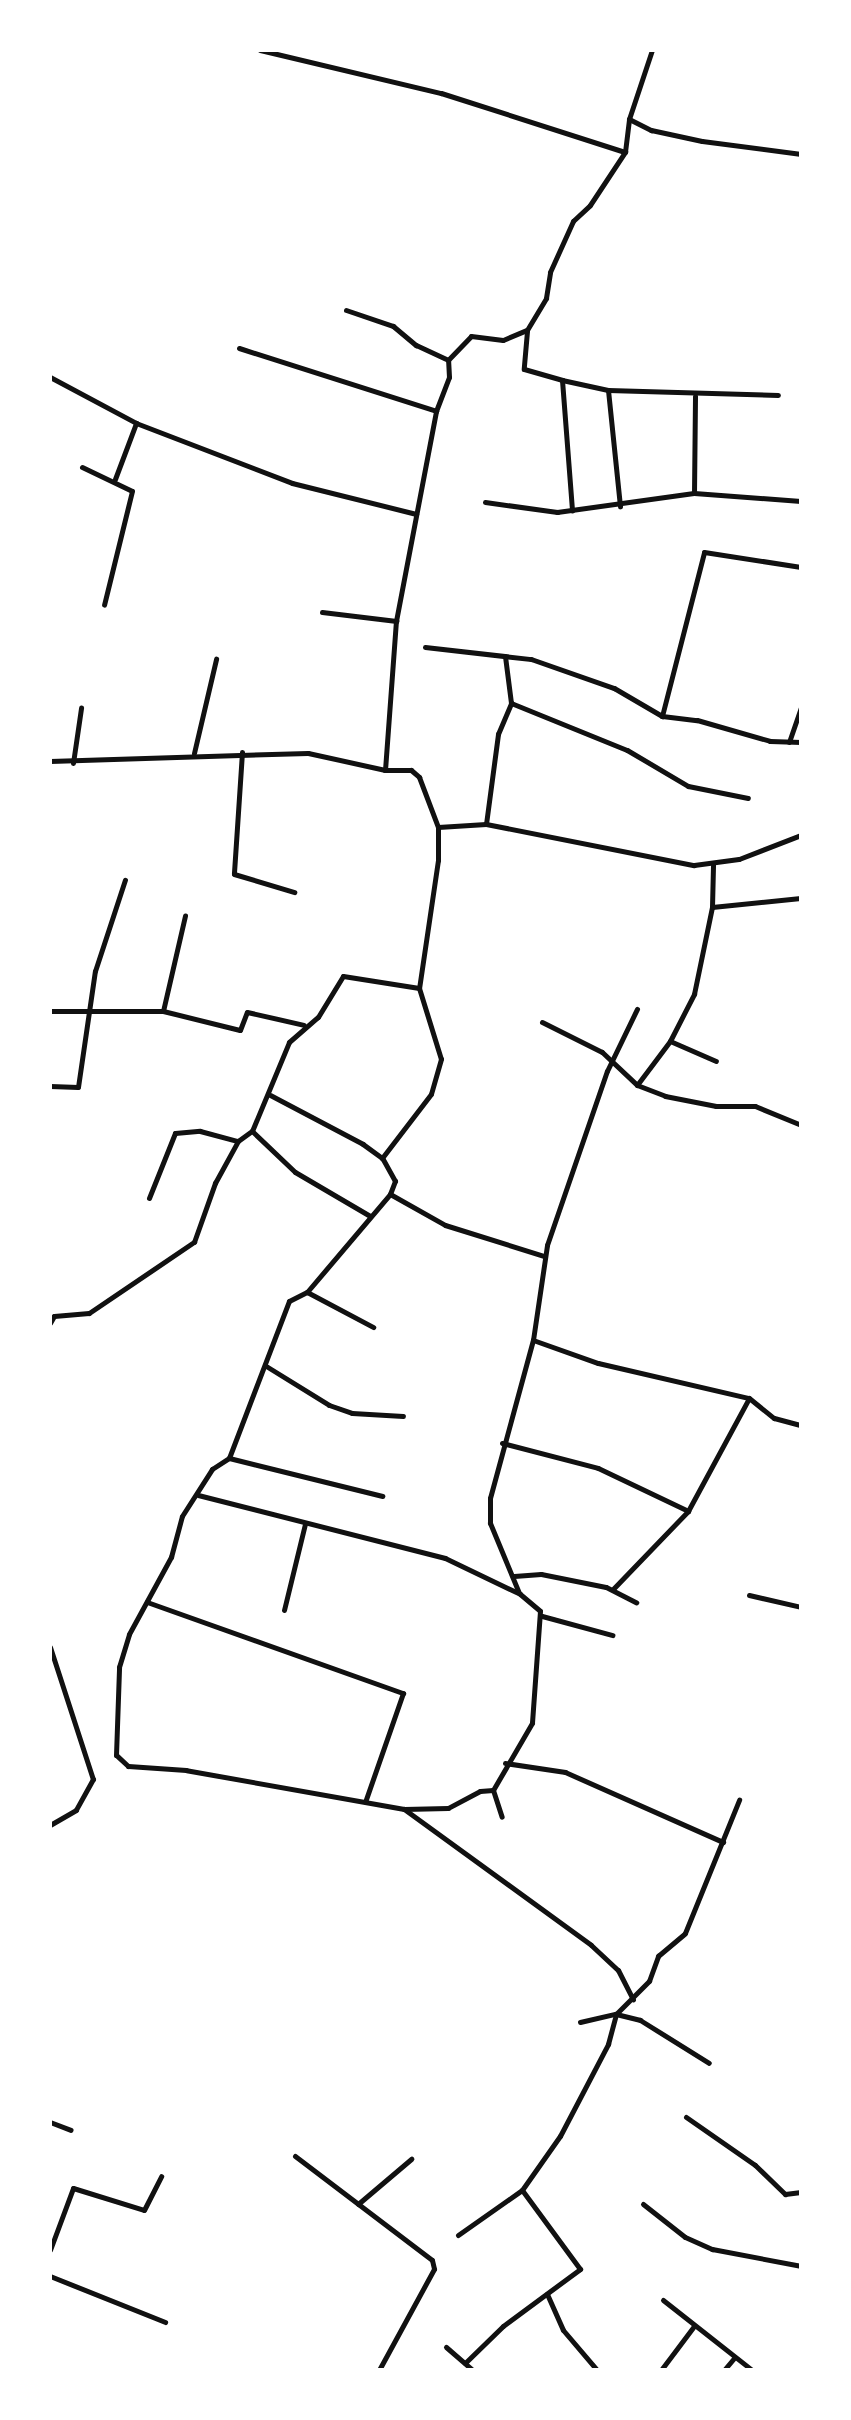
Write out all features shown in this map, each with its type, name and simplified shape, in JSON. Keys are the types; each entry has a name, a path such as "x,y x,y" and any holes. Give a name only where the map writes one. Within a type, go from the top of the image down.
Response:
{"street":[{"path":"260,50 441,93 625,152"},
{"path":"652,50 629,119 625,152 590,205 573,221 550,272 546,298 527,330 521,366 562,380 608,390 695,396 778,395"},
{"path":"629,119 651,130 702,141 801,154"},
{"path":"346,310 393,326 416,345 448,360"},
{"path":"385,770 396,621 436,411 449,377 448,360 471,336 503,340 527,330"},
{"path":"239,348 436,411"},
{"path":"50,377 136,423 292,483 416,514"},
{"path":"562,380 572,511"},
{"path":"608,390 620,506"},
{"path":"694,493 695,396"},
{"path":"115,479 136,423"},
{"path":"82,467 115,479 132,491 104,605"},
{"path":"485,502 572,511 694,493 801,501"},
{"path":"662,716 704,552 801,567"},
{"path":"322,612 396,621"},
{"path":"425,647 505,656 614,688 662,716 801,742"},
{"path":"486,824 498,734 511,703 505,656"},
{"path":"194,753 216,659"},
{"path":"511,703 627,750 688,786 748,798"},
{"path":"73,763 81,708"},
{"path":"789,742 801,708"},
{"path":"242,752 234,874 294,892"},
{"path":"50,761 73,763 194,753 308,753 385,770 411,770 419,777 438,827 438,860 419,988 441,1059 431,1094 382,1158"},
{"path":"438,827 486,824 633,855 713,864 801,835"},
{"path":"637,1085 670,1041 694,994 712,907 713,864"},
{"path":"50,1086 78,1087 93,1011 95,971 125,880"},
{"path":"712,907 784,895 801,898"},
{"path":"163,1011 185,916"},
{"path":"50,1323 54,1316 89,1313 194,1242 215,1183 238,1141 252,1131 270,1095 289,1042 304,1025 318,1017 343,976 419,988"},
{"path":"520,1594 490,1523 502,1443 533,1340 545,1256 612,1061 637,1009"},
{"path":"50,1011 163,1011 240,1030 247,1012 304,1025"},
{"path":"542,1022 612,1061 637,1085 694,1103 755,1106 801,1125"},
{"path":"670,1041 716,1061"},
{"path":"270,1095 382,1158 395,1181 390,1194 307,1292 289,1301 229,1458 212,1469 182,1516 171,1557 129,1634 114,1707 116,1755 128,1766 186,1770 404,1809 448,1808 480,1791 493,1790"},
{"path":"149,1198 175,1133 200,1131 238,1141"},
{"path":"252,1131 295,1172 370,1216"},
{"path":"390,1194 458,1230 545,1256"},
{"path":"307,1292 373,1327"},
{"path":"533,1340 598,1363 749,1398 774,1418 801,1425"},
{"path":"266,1366 329,1405 352,1413 403,1416"},
{"path":"613,1589 688,1511 749,1398"},
{"path":"502,1443 598,1468 688,1511"},
{"path":"229,1458 382,1496"},
{"path":"198,1495 445,1558 520,1594 542,1616 612,1635"},
{"path":"284,1610 305,1524"},
{"path":"514,1576 541,1574 613,1589 636,1602"},
{"path":"749,1595 801,1607"},
{"path":"147,1602 403,1693 365,1802"},
{"path":"502,1817 493,1790 505,1763 532,1723 542,1616"},
{"path":"50,1647 93,1779 76,1810 50,1825"},
{"path":"505,1763 565,1772 723,1842"},
{"path":"580,2022 616,2014 633,2000 649,1981 658,1956 685,1933 739,1800"},
{"path":"404,1809 591,1945 618,1970 633,2000"},
{"path":"616,2014 656,2027 709,2063"},
{"path":"458,2235 522,2190 584,2095 616,2014"},
{"path":"686,2117 755,2165 785,2194 801,2192"},
{"path":"50,2122 71,2130"},
{"path":"295,2156 434,2266 379,2370"},
{"path":"358,2204 411,2159"},
{"path":"50,2250 73,2188 144,2210 161,2176"},
{"path":"465,2363 580,2269 522,2190"},
{"path":"643,2204 685,2237 712,2249 801,2266"},
{"path":"50,2276 165,2322"},
{"path":"547,2294 563,2330 597,2370"},
{"path":"663,2300 752,2370"},
{"path":"661,2370 694,2326"},
{"path":"446,2347 472,2370"},
{"path":"724,2370 734,2358"}]}
